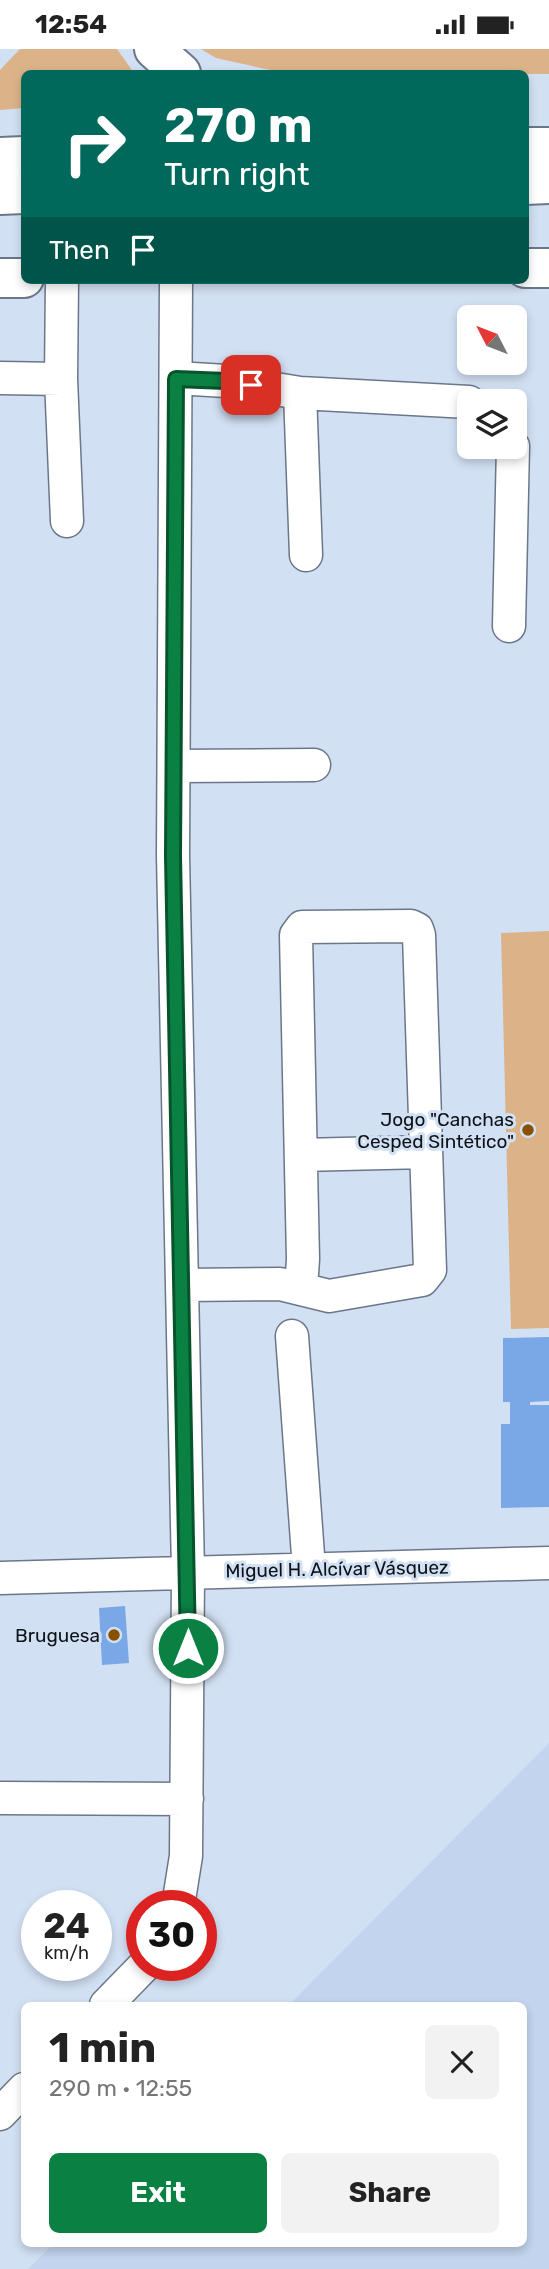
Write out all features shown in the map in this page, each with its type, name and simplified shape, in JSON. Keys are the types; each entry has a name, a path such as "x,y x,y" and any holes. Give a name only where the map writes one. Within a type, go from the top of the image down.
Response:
{"main road":[{"path":"154,49 178,70"},
{"path":"0,157 21,156"},
{"path":"529,184 549,184"},
{"path":"0,195 21,194"},
{"path":"529,268 549,268"},
{"path":"0,278 21,278"}],"street":[{"path":"62,284 61,379 67,520"},
{"path":"176,284 173,856 188,1572 187,1799 185,1871 181,1890"},
{"path":"0,378 61,379"},
{"path":"176,379 226,381 300,393 457,401"},
{"path":"300,393 306,555"},
{"path":"509,626 513,459"},
{"path":"174,766 314,765"},
{"path":"182,1285 280,1284 329,1296 422,1280 430,1270 419,935 417,929 411,926 302,927 296,935 303,1259 301,1289"},
{"path":"301,1154 426,1152"},
{"path":"292,1336 309,1569"},
{"name":"Miguel H. Alcívar Vásquez","path":"0,1578 549,1563"},
{"path":"0,1822 12,1798 187,1799"},
{"path":"109,2002 129,1981"},
{"path":"0,2114 21,2092"}],"shaded area":[{"path":"20,49 117,49 132,70 21,70 21,108 0,110 0,70"},
{"path":"201,49 549,49 549,74 529,74 529,70 270,70 216,58"},
{"name":"Jogo \"Canchas Cesped Sintético\"","path":"549,931 549,1328 511,1329 501,933"},
{"path":"549,1743 549,2269 28,2269 50,2247 527,2247 527,2002 292,2002"}],"building":[{"path":"549,1337 549,1401 530,1402 530,1405 549,1405 549,1507 501,1508 501,1424 510,1424 510,1402 503,1402 503,1338"},
{"name":"Bruguesa","path":"125,1606 129,1663 102,1665 99,1608"}],"place":[{"name":"Jogo \"Canchas Cesped Sintético\"","path":"528,1130"},
{"name":"Bruguesa","path":"114,1635"}],"route":[{"path":"188,1648 173,856 176,379 251,385"}]}
